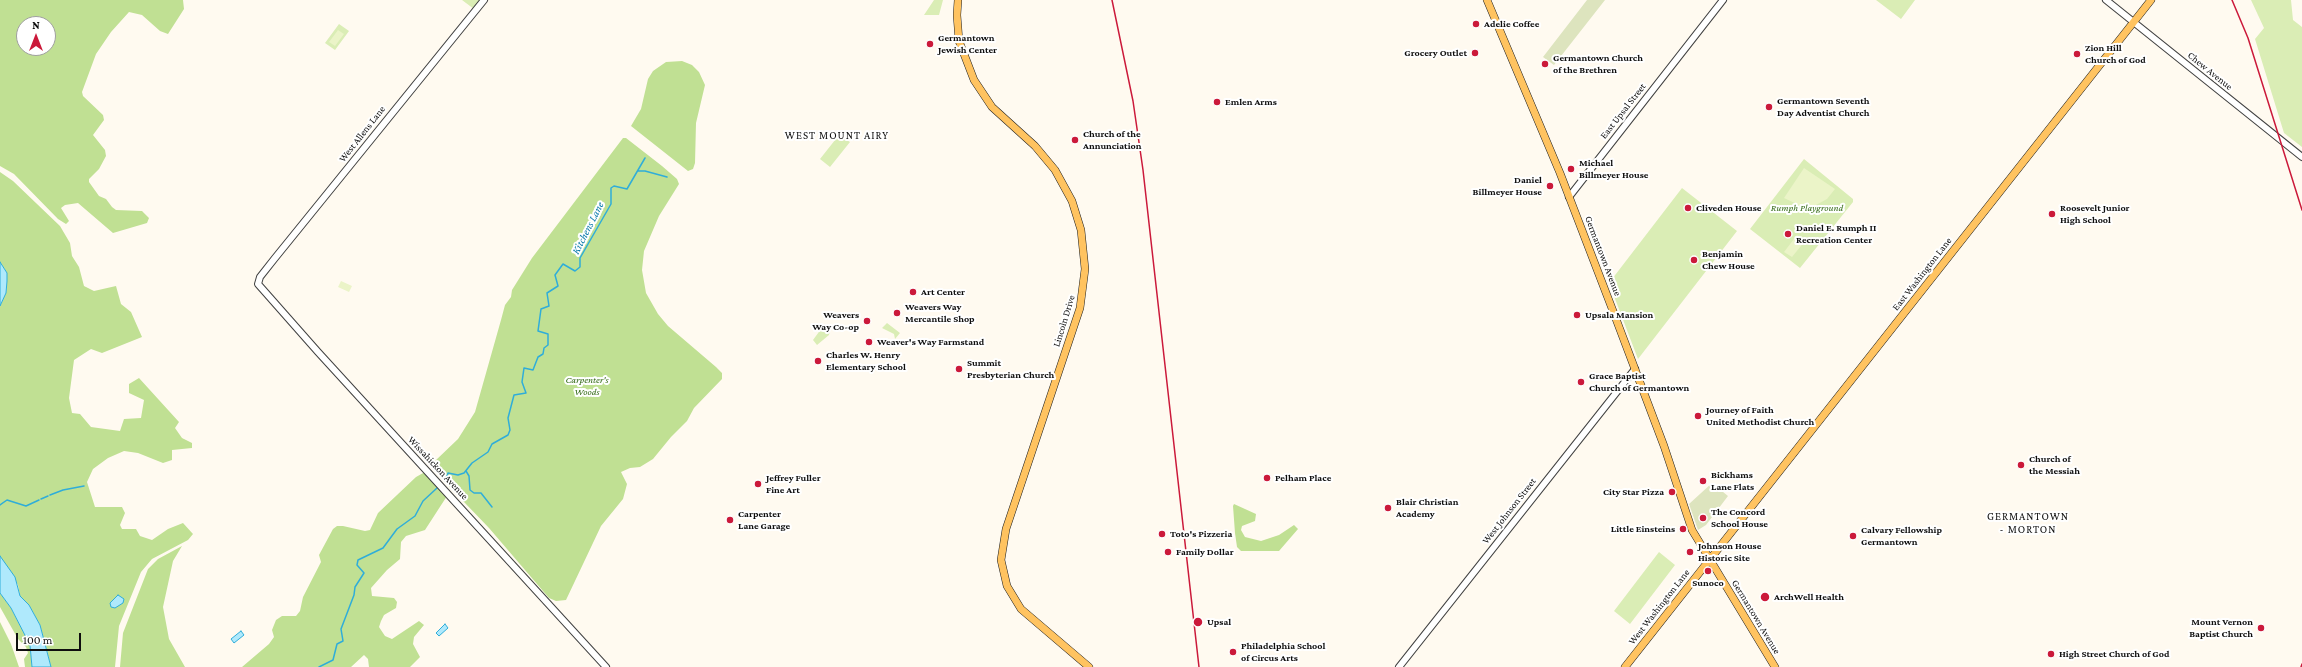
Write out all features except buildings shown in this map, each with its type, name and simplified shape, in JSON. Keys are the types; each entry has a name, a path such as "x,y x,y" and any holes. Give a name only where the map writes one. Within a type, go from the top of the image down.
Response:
{"main road":[{"name":"Lincoln Drive","path":"958,0 957,20 959,41 974,80 995,110 1035,146 1055,170 1072,200 1082,230 1085,270 1080,308 1006,529 1001,560 1007,586 1021,609 1089,667"},
{"name":"Germantown Avenue","path":"1487,0 1569,197 1667,455 1688,522 1709,560 1775,667"},
{"name":"East Washington Lane","path":"1709,560 2151,0"},
{"name":"West Washington Lane","path":"1625,667 1709,560"}],"street":[{"name":"West Allens Lane","path":"258,281 484,0"},
{"name":"East Upsal Street","path":"1569,197 1723,0"},
{"name":"Chew Avenue","path":"2106,0 2302,157"},
{"name":"Wissahickon Avenue","path":"258,281 260,288 606,667"},
{"name":"West Johnson Street","path":"1399,667 1635,369"}],"green space":[{"path":"0,0 183,0 184,9 168,34 160,31 142,15 129,12 111,32 96,54 82,92 83,96 103,115 104,120 93,135 105,150 106,156 99,169 89,179 89,182 99,196 106,199 116,210 142,211 149,218 147,223 113,233 78,203 65,205 61,208 69,221 66,224 58,219 14,174 0,166"},
{"path":"462,0 481,0 474,9"},
{"path":"934,0 943,0 939,15 924,15"},
{"path":"1587,0 1605,0 1554,65 1543,57"},
{"path":"1876,0 1915,0 1901,19"},
{"path":"2251,0 2291,0 2293,20 2302,27 2302,147 2284,133 2255,39 2264,28"},
{"path":"339,24 349,31 335,50 325,43"},
{"path":"338,30 344,34 335,46 329,42"},
{"path":"682,61 692,65 699,72 705,85 696,123 695,163 693,169 688,171 631,126 641,109 648,79 653,71 666,62"},
{"path":"839,135 850,142 830,167 820,159"},
{"name":"Carpenter's Woods","path":"623,138 626,138 662,166 677,179 679,184 659,216 644,251 642,270 646,293 658,314 668,326 716,367 722,373 722,379 694,408 687,421 671,437 653,459 640,467 630,468 621,472 627,484 623,499 601,526 566,600 556,601 549,598 489,528 440,477 435,470 435,461 458,439 475,412 505,305 511,297 512,290 532,258"},
{"name":"Rumph Playground","path":"1804,159 1853,199 1853,202 1800,268 1750,229"},
{"path":"1804,168 1835,189 1827,199 1816,205 1799,205 1784,198"},
{"path":"0,172 13,181 60,226 70,243 72,256 79,267 84,286 94,291 116,286 121,304 131,312 142,337 102,353 91,349 74,360 69,398 72,413 80,414 91,427 120,431 124,419 141,418 144,400 129,393 129,384 139,378 179,422 175,428 182,438 192,443 192,448 172,450 172,460 163,463 138,453 124,451 108,458 93,469 87,482 95,507 122,507 125,513 120,525 122,529 136,529 140,536 152,540 168,529 183,523 193,534 188,540 152,559 141,572 119,626 115,667 51,667 40,625 29,605 20,596 18,585 0,556 0,306 6,293 7,273 0,262"},
{"path":"1682,188 1737,231 1638,359 1609,283"},
{"path":"1797,235 1805,241 1792,257 1784,252"},
{"path":"341,281 352,286 349,292 338,287"},
{"path":"887,323 900,333 895,339 894,334 882,328"},
{"path":"824,325 830,329 829,335 817,345 813,340"},
{"path":"425,472 447,496 425,530 406,536 401,542 400,559 387,570 371,588 372,596 394,598 397,602 396,608 384,615 381,621 379,627 385,636 392,639 419,621 424,625 414,637 413,644 420,657 410,667 369,667 368,659 364,655 351,667 242,667 269,644 274,637 272,630 276,620 282,616 296,616 300,611 303,597 321,562 319,555 333,529 337,526 343,526 365,531 370,530 378,513 416,477"},
{"path":"1712,483 1728,496 1706,525 1698,530 1689,504"},
{"path":"1234,504 1256,514 1255,521 1242,526 1241,530 1245,537 1261,541 1279,535 1294,525 1298,529 1279,551 1241,551 1237,547"},
{"path":"182,546 173,561 163,607 169,639 185,667 120,667 123,633 148,569 158,559"},
{"path":"1659,552 1675,565 1630,624 1614,611"},
{"path":"0,593 11,608 30,645 32,667 25,667 24,659 28,653 26,647 18,639 0,607"},
{"path":"0,622 11,644 19,667 0,667"}],"water":[{"path":"0,262 7,273 7,281 6,293 0,306"},
{"path":"0,556 15,577 20,596 29,605 40,625 51,667 32,667 30,645 11,608 0,593"},
{"path":"118,595 124,599 123,603 115,608 111,607 110,603"},
{"path":"445,624 448,628 439,636 436,633"},
{"path":"241,631 244,635 234,643 231,639"}],"waterway":[{"name":"Kitchens Lane","path":"445,481 448,473 458,475 464,473 472,463 488,452 492,444 508,435 510,430 508,418 514,395 526,393 522,382 524,368 533,370 538,357 543,354 544,348 548,345 548,334 538,331 541,309 549,306 547,293 558,286 555,275 563,264 575,271 580,267 580,258 611,204 611,188 614,186 627,189 645,158"},
{"path":"638,171 645,171 667,177"},
{"path":"466,471 469,476 470,490 474,493 481,493 492,507"},
{"path":"50,495 63,490 84,486"},
{"name":"Kitchens Lane","path":"319,667 333,660 337,644 343,641 341,629 354,595 355,587 364,573 357,565 358,560 383,548 397,529 415,516 423,501 437,488"},
{"path":"41,499 48,496"},
{"path":"0,505 7,500 26,506 39,500"}],"railway":[{"path":"1112,0 1133,101 1143,170 1199,667"},
{"path":"2232,0 2248,38 2302,210"}],"place":[{"name":"Adelie Coffee","path":"1476,24"},
{"name":"Germantown Jewish Center","path":"930,44"},
{"name":"Grocery Outlet","path":"1475,53"},
{"name":"Zion Hill Church of God","path":"2077,54"},
{"name":"Germantown Church of the Brethren","path":"1545,64"},
{"name":"Emlen Arms","path":"1217,102"},
{"name":"Germantown Seventh Day Adventist Church","path":"1769,107"},
{"name":"Church of the Annunciation","path":"1075,140"},
{"name":"Michael Billmeyer House","path":"1571,169"},
{"name":"Daniel Billmeyer House","path":"1550,186"},
{"name":"Cliveden House","path":"1688,208"},
{"name":"Roosevelt Junior High School","path":"2052,214"},
{"name":"Daniel E. Rumph II Recreation Center","path":"1788,234"},
{"name":"Benjamin Chew House","path":"1694,260"},
{"name":"Art Center","path":"913,292"},
{"name":"Weavers Way Mercantile Shop","path":"897,313"},
{"name":"Upsala Mansion","path":"1577,315"},
{"name":"Weavers Way Co‑op","path":"867,321"},
{"name":"Weaver's Way Farmstand","path":"869,342"},
{"name":"Charles W. Henry Elementary School","path":"818,361"},
{"name":"Summit Presbyterian Church","path":"959,369"},
{"name":"Grace Baptist Church of Germantown","path":"1581,382"},
{"name":"Journey of Faith United Methodist Church","path":"1698,416"},
{"name":"Church of the Messiah","path":"2021,465"},
{"name":"Pelham Place","path":"1267,478"},
{"name":"Bickhams Lane Flats","path":"1703,481"},
{"name":"Jeffrey Fuller Fine Art","path":"758,484"},
{"name":"City Star Pizza","path":"1672,492"},
{"name":"Blair Christian Academy","path":"1388,508"},
{"name":"The Concord School House","path":"1703,518"},
{"name":"Carpenter Lane Garage","path":"730,520"},
{"name":"Little Einsteins","path":"1683,529"},
{"name":"Toto's Pizzeria","path":"1162,534"},
{"name":"Calvary Fellowship Germantown","path":"1853,536"},
{"name":"Family Dollar","path":"1168,552"},
{"name":"Johnson House Historic Site","path":"1690,552"},
{"name":"Sunoco","path":"1708,571"},
{"name":"ArchWell Health","path":"1765,597"},
{"name":"Upsal","path":"1198,622"},
{"name":"Mount Vernon Baptist Church","path":"2261,628"},
{"name":"Philadelphia School of Circus Arts","path":"1233,652"},
{"name":"High Street Church of God","path":"2051,654"}],"district":[{"name":"WEST MOUNT AIRY","path":"837,136"},
{"name":"GERMANTOWN - MORTON","path":"2028,523"}]}
